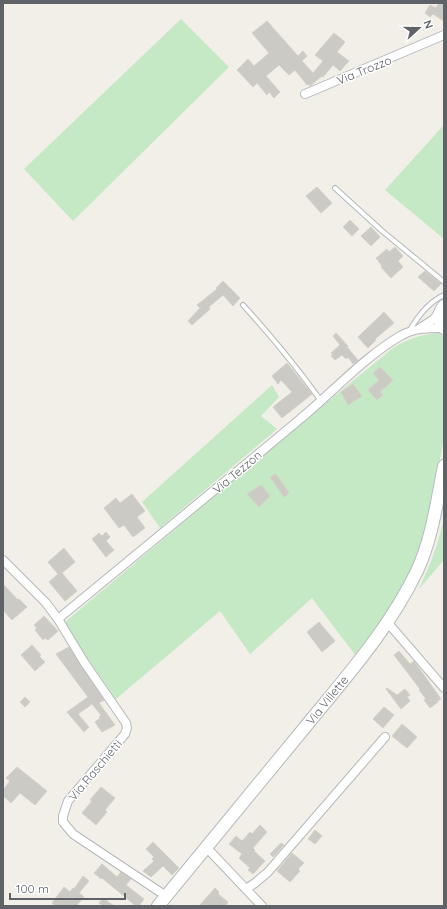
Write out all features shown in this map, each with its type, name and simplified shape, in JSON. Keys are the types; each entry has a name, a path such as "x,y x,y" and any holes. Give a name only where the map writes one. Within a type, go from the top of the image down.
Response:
{"street":[{"name":"Via Trozzo","path":"305,94 444,35"},
{"name":"Via Tezzon","path":"58,619 322,402 373,355 390,343 434,319 442,308"},
{"path":"442,308 439,320 444,328"},
{"name":"Via Tezzon","path":"413,331 444,328"},
{"name":"Via Villette","path":"158,906 341,684 388,623 417,570 428,542 444,466"},
{"name":"Via Raschietti","path":"3,560 46,604 58,619 84,662 126,723 127,728 125,734 68,801 64,810 63,822 73,834 166,896"},
{"path":"388,623 444,688"},
{"path":"246,889 268,872 385,737"},
{"path":"206,847 262,906"}],"lane":[{"path":"336,188 381,230 444,282"},
{"path":"413,331 416,320 436,300 444,295"},
{"path":"243,305 280,347 322,402"}],"green space":[{"path":"181,19 229,67 73,221 24,169"},
{"path":"444,125 444,239 385,190"},
{"path":"440,333 444,337 444,438 434,491 420,551 385,621 356,656 312,598 250,654 220,611 116,699 83,652 65,622 393,348 404,342 427,334"},
{"path":"272,385 279,397 261,416 277,429 160,528 142,502"},
{"path":"444,516 444,560 419,589 434,553"}],"building":[{"path":"439,3 444,5 444,21 433,14 430,17 425,13 430,5 436,8"},
{"path":"267,21 298,56 303,51 307,56 302,61 313,73 323,61 315,55 334,33 345,42 337,52 349,61 340,71 333,65 323,77 322,76 310,86 309,84 307,85 295,70 289,75 279,65 266,76 280,92 274,98 269,92 267,95 257,83 253,87 237,70 248,59 254,66 269,53 252,33"},
{"path":"317,187 332,203 321,213 306,196"},
{"path":"350,220 359,229 352,236 343,227"},
{"path":"371,227 380,237 371,246 361,236"},
{"path":"395,247 403,256 398,261 403,267 391,278 381,267 382,266 376,258 387,249 389,252"},
{"path":"425,271 441,284 434,291 418,277"},
{"path":"223,281 240,298 233,306 223,295 192,325 188,321 200,308 197,305 217,289 216,288"},
{"path":"384,312 394,323 375,339 376,340 368,348 358,337"},
{"path":"336,333 358,360 353,364 348,357 346,359 342,355 335,360 331,356 333,355 331,353 340,345 333,336"},
{"path":"287,363 312,394 282,418 273,407 292,392 281,380 278,384 272,376"},
{"path":"380,367 393,380 380,392 383,395 377,400 368,390 379,380 373,373"},
{"path":"353,384 362,396 348,405 341,392"},
{"path":"276,474 289,493 284,497 270,477"},
{"path":"261,485 270,496 259,507 247,494"},
{"path":"132,494 145,511 137,517 145,528 133,537 124,525 119,528 104,508 116,498 120,503"},
{"path":"106,532 110,537 106,541 114,550 106,557 92,539 99,533 102,536"},
{"path":"64,548 75,562 62,573 77,591 65,601 49,582 58,574 48,562"},
{"path":"3,584 27,607 12,620 3,610"},
{"path":"44,616 58,631 48,640 45,638 43,640 35,630 37,628 34,625"},
{"path":"319,622 335,641 322,652 307,632"},
{"path":"32,645 45,662 35,671 21,655"},
{"path":"69,647 104,700 99,703 115,725 102,732 95,722 101,715 92,704 78,714 89,727 84,732 67,712 88,697 56,654"},
{"path":"399,651 410,664 414,661 441,699 430,708 424,700 426,699 419,690 420,689 394,655"},
{"path":"387,688 397,695 405,689 410,695 407,697 410,701 401,709 386,689"},
{"path":"25,697 30,702 25,707 20,702"},
{"path":"384,707 394,715 383,728 373,719"},
{"path":"402,724 417,737 407,748 392,736"},
{"path":"17,767 47,791 35,805 20,793 11,803 3,796 3,790 10,781 6,778"},
{"path":"101,787 115,798 105,810 107,812 96,825 82,813 92,801 90,800"},
{"path":"260,825 267,832 253,848 255,850 254,851 265,861 253,874 248,870 250,868 239,858 242,854 229,844 236,836 242,841 250,832 252,834"},
{"path":"315,830 322,836 315,844 308,839"},
{"path":"153,842 179,868 172,875 163,866 151,877 143,871 154,861 152,859 154,857 146,849"},
{"path":"281,843 284,845 273,857 270,854"},
{"path":"292,853 304,863 298,869 300,871 290,882 277,871"},
{"path":"102,864 117,877 121,872 131,879 126,885 144,899 139,906 136,906 94,873"},
{"path":"83,876 89,881 79,893 84,897 76,906 55,906 52,903 64,887 70,892 73,888 74,889"},
{"path":"215,888 219,892 218,894 228,902 225,906 199,906"},
{"path":"103,898 114,906 103,906 99,903"}]}
